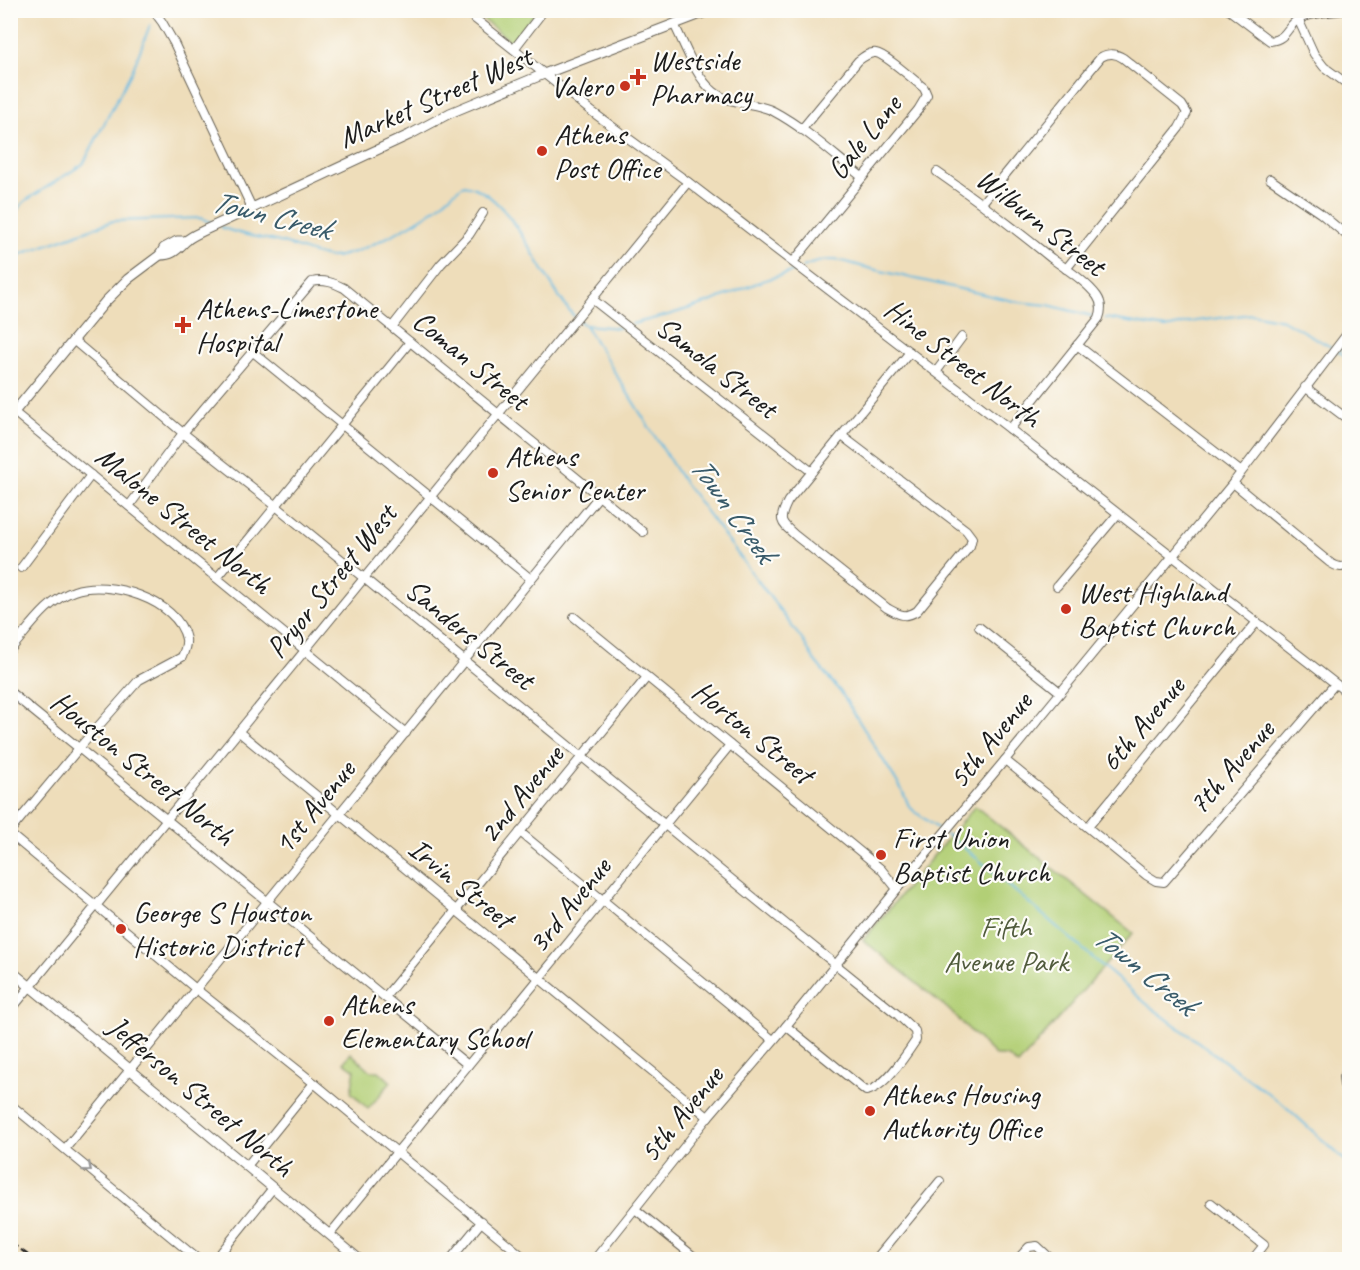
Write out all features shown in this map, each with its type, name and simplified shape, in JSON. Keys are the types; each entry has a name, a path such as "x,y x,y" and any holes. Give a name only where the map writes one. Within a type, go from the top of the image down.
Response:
{"main road":[{"name":"Market Street West","path":"13,415 93,315 128,279 160,255 169,255 182,247 185,241 205,230 409,135 450,113 711,10"},
{"name":"Jefferson Street North","path":"10,970 360,1260"}],"street":[{"path":"153,10 174,43 252,208"},
{"name":"Hine Street North","path":"464,10 544,74 807,272 1350,695"},
{"path":"514,49 544,10"},
{"path":"1229,10 1270,41 1278,40 1298,19 1309,15 1346,10"},
{"path":"1294,10 1324,67 1350,86"},
{"path":"674,24 701,77 712,91 726,99 759,106 774,112 862,177"},
{"name":"Gale Lane","path":"793,262 927,96 924,88 885,57 878,53 870,53 858,61 801,130"},
{"path":"982,203 1101,57 1108,53 1117,54 1182,105 1187,113 1179,128 1066,269"},
{"name":"Wilburn Street","path":"937,172 982,203 1096,295 1102,309 1100,317 1077,345"},
{"path":"1270,179 1320,213 1350,238"},
{"name":"Pryor Street West","path":"10,1011 688,182"},
{"path":"392,327 441,264 469,235 483,213"},
{"name":"Coman Street","path":"253,352 312,282 320,280 333,282 344,288 643,532"},
{"name":"Samola Street","path":"592,299 812,472"},
{"name":"5th Avenue","path":"594,1260 708,1117 786,1026 1233,483 1350,330"},
{"path":"936,372 962,337"},
{"name":"Sanders Street","path":"74,340 183,433 276,506 803,938 837,963 915,1031 916,1040 902,1060 874,1090 866,1091 786,1026"},
{"path":"217,578 410,342"},
{"path":"1010,429 1077,345 1240,471"},
{"path":"129,506 183,433 253,352 531,579"},
{"path":"842,436 966,530 972,538 970,546 917,611 910,616 901,616 887,608 792,533 783,524 781,516 788,501 910,352"},
{"path":"1305,387 1350,421"},
{"name":"Malone Street North","path":"13,415 92,475 406,733"},
{"path":"21,568 92,475"},
{"path":"1233,483 1336,567 1350,564"},
{"name":"1st Avenue","path":"65,1149 599,496"},
{"path":"1057,586 1117,515"},
{"path":"10,650 47,608 60,597 91,588 132,592 161,608 180,625 186,641 182,657 140,680 80,747 10,833 196,989 314,1083 527,1260"},
{"name":"Horton Street","path":"574,616 881,869 897,889"},
{"name":"6th Avenue","path":"1088,827 1256,623"},
{"path":"979,627 1060,692"},
{"name":"2nd Avenue","path":"385,997 647,676"},
{"name":"7th Avenue","path":"1088,827 1146,875 1156,881 1164,882 1335,684"},
{"name":"Houston Street North","path":"10,692 468,1065"},
{"name":"Irvin Street","path":"238,732 708,1117"},
{"name":"3rd Avenue","path":"330,1234 730,745"},
{"path":"1005,760 1088,827"},
{"path":"520,832 773,1040"},
{"path":"1350,1067 1343,1077 1344,1085 1350,1089"},
{"path":"247,1166 314,1083"},
{"path":"10,1104 199,1260"},
{"path":"877,1259 940,1182"},
{"path":"214,1260 273,1188"},
{"path":"1211,1203 1264,1245 1252,1260"},
{"path":"635,1209 698,1260"},
{"path":"450,1260 482,1221"},
{"path":"1017,1260 1029,1247 1037,1246 1052,1260"}],"green space":[{"path":"537,10 512,42 472,11"},
{"name":"Fifth Avenue Park","path":"975,806 1133,933 1018,1065 1007,1056 996,1056 947,1008 863,940"},
{"path":"351,1053 370,1071 379,1071 391,1082 368,1109 351,1092 355,1070 344,1062"}],"waterway":[{"path":"10,217 25,201 83,164 133,69 150,25"},
{"name":"Town Creek","path":"221,227 332,257 355,252 384,239 436,208 464,185 481,191 512,220 562,301 574,316"},
{"name":"Town Creek","path":"10,258 113,221 200,218 213,223"},
{"path":"803,267 822,261 838,260 1018,302 1048,305 1092,316"},
{"path":"632,324 710,302 762,281 798,270"},
{"path":"1105,318 1166,328 1196,321 1252,314 1283,320 1331,347"},
{"name":"Town Creek","path":"578,320 585,325 681,478 803,641 815,661 842,694 902,790 909,806 941,831"},
{"path":"585,325 620,328"},
{"path":"1338,352 1350,337"},
{"path":"1339,352 1350,359"},
{"name":"Town Creek","path":"946,834 1148,1005 1284,1105 1350,1165"}],"railway":[{"path":"10,1242 35,1260"}],"place":[{"name":"Westside Pharmacy","path":"638,77"},
{"name":"Valero","path":"625,86"},
{"name":"Athens Post Office","path":"542,151"},
{"name":"Athens-Limestone Hospital","path":"183,325"},
{"name":"Athens Senior Center","path":"493,473"},
{"name":"West Highland Baptist Church","path":"1066,609"},
{"name":"First Union Baptist Church","path":"881,855"},
{"name":"George S Houston Historic District","path":"121,929"},
{"name":"Athens Elementary School","path":"329,1021"},
{"name":"Athens Housing Authority Office","path":"870,1111"}]}
